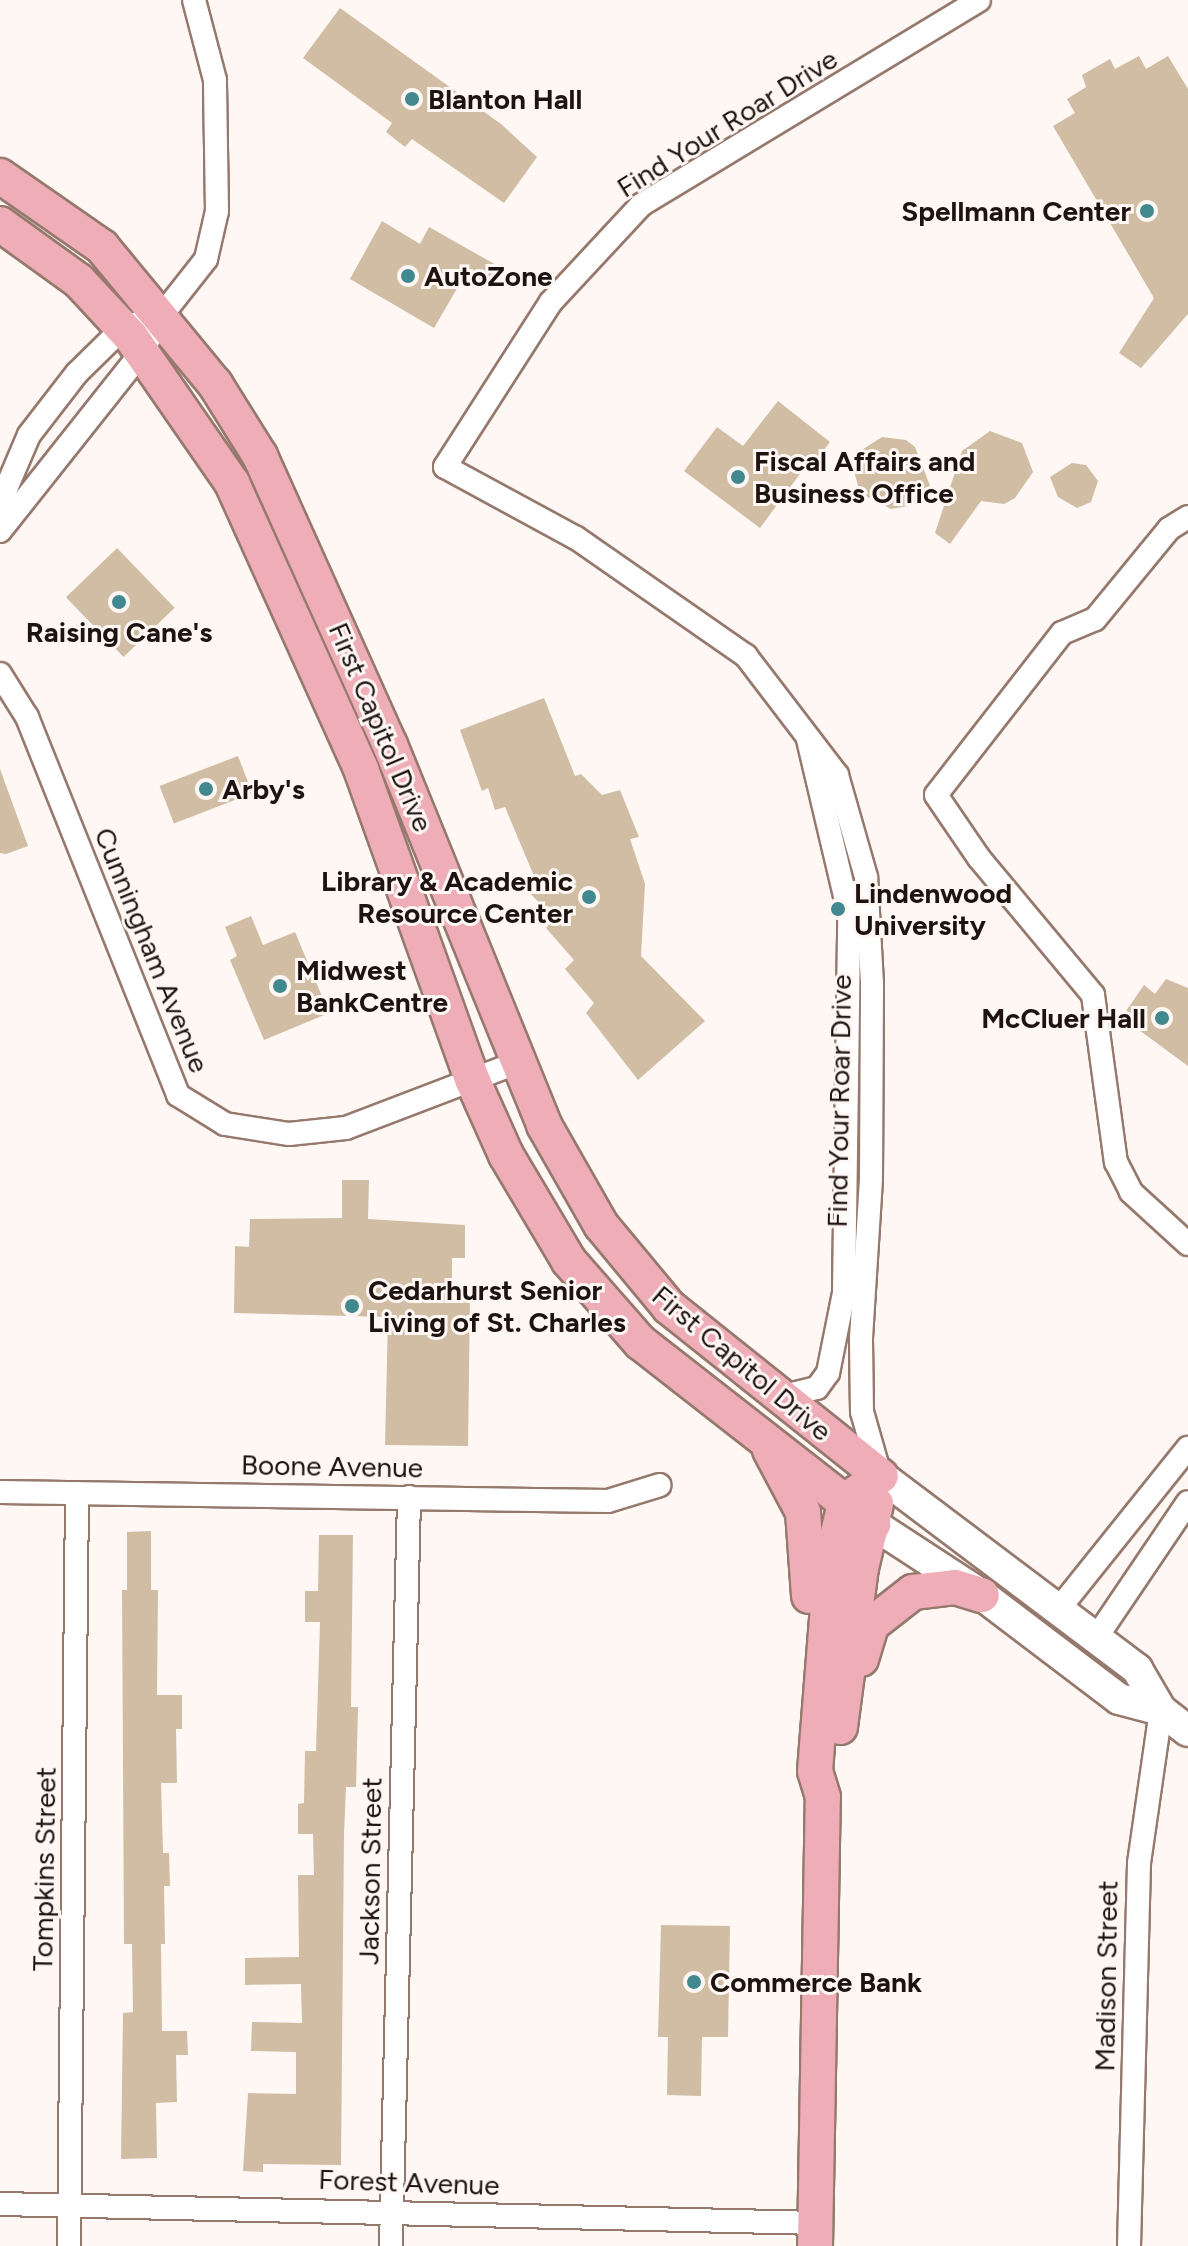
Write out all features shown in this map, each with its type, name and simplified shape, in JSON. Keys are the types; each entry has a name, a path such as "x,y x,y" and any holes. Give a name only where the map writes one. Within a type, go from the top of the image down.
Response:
{"main road":[{"name":"First Capitol Drive","path":"0,176 102,247 162,315 215,384 260,456 311,563 544,1125 601,1225 639,1275 669,1307 881,1476"},
{"name":"First Capitol Drive","path":"0,224 79,281 132,340 232,483 283,589 361,769 472,1079 513,1168 569,1261 606,1308 640,1342 873,1524"},
{"path":"762,1435 803,1512 809,1545 804,1727 819,1784"},
{"path":"816,2235 819,1784 832,1557 846,1500 881,1476"},
{"path":"819,1784 834,1772 861,1568 881,1476"},
{"path":"881,1476 1137,1669 1161,1710 1188,1731"},
{"path":"873,1524 982,1595 1119,1699 1161,1710"},
{"path":"839,1732 872,1624 913,1592 955,1587 982,1595"}],"street":[{"path":"0,503 29,435 77,373 132,340 162,315 206,259 213,233 218,145 210,49 194,0"},
{"name":"Find Your Roar Drive","path":"881,1476 865,1426 862,1383 871,1178 872,983 866,877 837,775 746,656 576,538 445,467 551,302 641,205 979,0"},
{"path":"0,531 132,340"},
{"path":"1188,517 1169,529 1095,619 1062,633 936,795 979,858 1093,995 1116,1162 1131,1192 1188,1244"},
{"name":"Cunningham Avenue","path":"0,674 27,717 178,1095 225,1124 289,1134 346,1128 519,1062"},
{"name":"Find Your Roar Drive","path":"780,1397 817,1388 828,1373 835,1355 844,1278 849,913 808,739"},
{"path":"1058,1610 1188,1448"},
{"name":"Boone Avenue","path":"0,1492 608,1501 660,1485"},
{"name":"Tompkins Street","path":"69,2246 77,1493"},
{"name":"Jackson Street","path":"391,2246 409,1497"},
{"path":"1096,1638 1188,1502"},
{"name":"Madison Street","path":"1129,2246 1139,1863 1161,1710"},
{"name":"Forest Avenue","path":"0,2204 392,2211 816,2235"}],"building":[{"name":"Blanton Hall","path":"340,8 501,124 537,157 504,203 412,139 405,147 386,132 392,123 303,58"},
{"name":"Spellmann Center","path":"1139,56 1146,69 1168,56 1188,89 1188,314 1141,368 1119,353 1154,298 1053,126 1075,113 1067,99 1086,87 1082,75 1110,59 1115,69"},
{"name":"AutoZone","path":"382,221 420,244 429,227 498,266 486,284 466,273 434,328 350,279"},
{"path":"778,401 830,442 815,462 811,459 760,528 684,471 717,427 743,446"},
{"path":"990,431 1022,443 1033,472 1015,498 1004,504 981,501 950,544 935,533 962,451"},
{"path":"882,437 906,440 915,447 936,501 891,509 860,493 854,471 857,453"},
{"path":"1072,463 1086,465 1098,481 1091,502 1077,508 1058,497 1050,477"},
{"name":"Raising Cane's","path":"117,548 175,608 124,657 66,597"},
{"name":"Library & Academic Resource Center","path":"544,698 575,776 581,774 602,795 620,790 639,837 630,839 645,884 641,956 705,1021 638,1080 586,1013 594,1003 565,969 574,960 546,928 554,918 522,885 534,876 505,807 495,810 488,788 482,791 460,730"},
{"name":"Arby's","path":"238,756 252,793 174,823 160,786"},
{"path":"0,769 28,846 6,854 0,853"},
{"name":"Midwest BankCentre","path":"251,916 263,945 295,932 329,1013 264,1040 230,960 237,956 225,927"},
{"name":"McCluer Hall","path":"1166,979 1188,988 1188,1066 1139,1030 1144,1024 1126,1011 1144,985 1155,994"},
{"name":"Cedarhurst Senior Living of St. Charles","path":"342,1180 369,1180 368,1219 465,1225 465,1258 452,1258 452,1298 470,1298 468,1446 385,1445 388,1317 234,1313 235,1246 249,1247 250,1219 342,1218"},
{"path":"151,1531 151,1590 158,1590 157,1695 182,1695 182,1729 176,1729 177,1783 161,1783 163,1853 169,1853 170,1886 164,1886 162,2031 187,2031 188,2055 176,2055 177,2102 156,2103 157,2158 121,2159 123,2013 133,2012 132,1944 124,1944 122,1590 127,1590 127,1532"},
{"path":"319,1535 353,1535 351,1707 358,1707 356,1787 346,1787 344,1834 341,2165 263,2164 263,2172 243,2171 248,2093 296,2094 296,2052 251,2051 252,2022 302,2023 301,1984 245,1985 245,1958 299,1957 298,1875 314,1875 313,1834 298,1834 298,1804 304,1803 305,1751 316,1751 320,1622 305,1622 305,1591 318,1591"},
{"name":"Commerce Bank","path":"661,1925 730,1926 728,2037 702,2037 701,2096 667,2095 668,2037 658,2037"}],"place":[{"name":"Blanton Hall","path":"412,99"},
{"name":"Spellmann Center","path":"1147,211"},
{"name":"AutoZone","path":"408,276"},
{"name":"Fiscal Affairs and Business Office","path":"738,477"},
{"name":"Raising Cane's","path":"119,602"},
{"name":"Arby's","path":"206,789"},
{"name":"Library & Academic Resource Center","path":"589,897"},
{"name":"Lindenwood University","path":"838,909"},
{"name":"Midwest BankCentre","path":"280,986"},
{"name":"McCluer Hall","path":"1162,1018"},
{"name":"Cedarhurst Senior Living of St. Charles","path":"352,1306"},
{"name":"Commerce Bank","path":"694,1982"}]}
